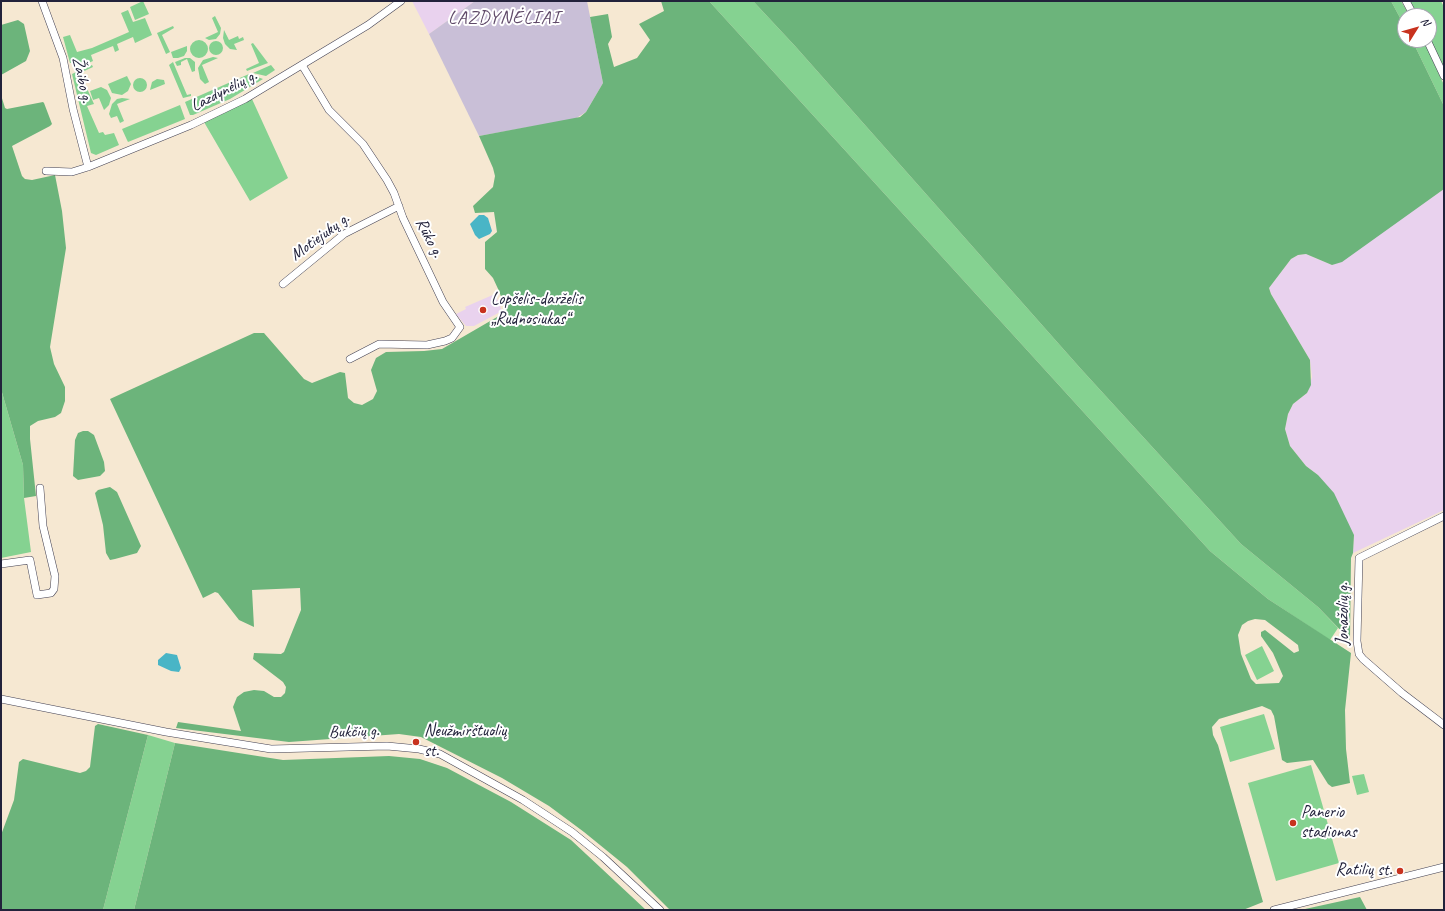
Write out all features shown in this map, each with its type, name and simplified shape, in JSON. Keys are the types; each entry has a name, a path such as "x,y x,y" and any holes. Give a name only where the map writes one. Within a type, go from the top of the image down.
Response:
{"street":[{"name":"Žaibo g.","path":"42,1 63,58 70,96 88,167"},
{"name":"Lazdynėlių g.","path":"46,171 72,172 88,167 191,125 245,99 368,25 401,1"},
{"path":"1431,48 1444,76"},
{"name":"Rūko g.","path":"302,65 329,110 372,156 394,193 403,218 443,302 460,327 452,338 444,341 427,345 379,344 350,359"},
{"name":"Motiejukų g.","path":"283,284 344,234 399,206"},
{"path":"1,564 30,560 37,595 51,593 54,589 55,576 43,526 40,488"},
{"name":"Jonažolių g.","path":"1444,516 1359,558 1357,640 1359,654 1363,659 1402,693 1444,725"},
{"name":"Bukčių g.","path":"1,700 166,732 271,749 388,746 419,748 440,754 545,813 603,857 657,909"},
{"path":"1274,910 1444,867"}],"shaded area":[{"path":"412,1 475,1 429,34"},
{"path":"475,1 587,1 603,83 586,112 575,119 479,136 429,34"},
{"path":"1444,189 1444,510 1353,553 1354,535 1318,475 1306,466 1290,446 1285,429 1288,414 1293,404 1307,393 1312,377 1310,360 1271,294 1269,288 1291,259 1298,255 1306,254 1332,265"},
{"name":"Lopšelis-darželis „Rudnosiukas“","path":"495,294 502,311 474,326 466,326 456,314 466,309 465,307"}],"green space":[{"path":"143,1 149,14 135,20 130,7"},
{"path":"661,1 709,1 1210,551 1268,599 1351,653 1345,710 1346,749 1350,783 1332,787 1328,784 1313,760 1287,763 1282,760 1274,716 1271,710 1262,706 1219,719 1212,727 1213,735 1218,745 1263,902 1243,910 670,910 627,867 549,806 502,778 421,737 399,734 289,742 176,728 178,722 241,731 233,707 237,697 244,692 254,690 264,691 274,697 281,697 285,693 286,687 283,682 253,659 254,653 281,654 284,652 301,610 300,588 252,590 254,627 239,620 218,593 215,592 203,598 110,399 254,333 264,333 304,379 312,383 340,372 345,373 348,398 354,403 362,405 373,399 377,391 371,370 376,358 386,352 442,349 504,313 503,302 499,291 493,278 485,269 485,242 497,232 494,212 475,213 473,206 493,187 495,176 479,136 580,117 586,112 603,83 590,17 608,14 612,37 608,44 614,67 637,58 650,40 639,24 664,11","holes":["1255,619 1265,620 1298,645 1299,651 1294,653 1265,630 1261,632 1261,636 1273,653 1283,676 1279,683 1256,684 1251,679 1241,654 1238,635 1242,625 1248,621"]},
{"path":"709,1 753,1 795,46 1081,369 1241,544 1318,607 1338,628 1330,640 1268,599 1210,551"},
{"path":"753,1 1391,1 1397,12 1397,48 1416,48 1444,106 1444,189 1342,262 1332,265 1306,254 1298,255 1291,259 1269,288 1271,294 1310,360 1311,385 1307,393 1293,404 1288,414 1285,429 1290,446 1306,466 1318,475 1334,493 1354,535 1353,553 1351,558 1350,640 1318,607 1241,544 1081,369 795,46"},
{"path":"1391,1 1401,1 1405,8 1397,8 1397,12"},
{"path":"1409,1 1441,1 1444,7 1444,70 1434,48 1437,48 1437,8 1413,8"},
{"path":"128,10 133,22 145,18 152,35 135,43 133,37 117,44 119,50 115,52 113,46 91,55 93,61 77,68 80,65 78,61 70,63 63,37 70,35 77,52 92,48 129,32 121,13"},
{"path":"215,16 221,28 220,34 216,39 209,40 205,38 218,32 212,18"},
{"path":"18,20 24,24 30,51 26,61 1,75 1,25"},
{"path":"173,26 174,28 162,35 170,52 166,54 157,33"},
{"path":"224,30 229,40 238,36 239,39 243,37 244,40 234,44 237,50 230,49 225,44 223,38"},
{"path":"195,40 203,40 208,45 206,56 203,58 195,58 190,53 190,45"},
{"path":"216,41 221,43 223,48 221,53 216,55 211,53 209,48 211,43"},
{"path":"253,43 268,63 247,71 246,69 259,63 251,44"},
{"path":"187,46 187,51 184,56 173,58 171,52"},
{"path":"1416,48 1427,48 1429,52 1444,85 1444,106"},
{"path":"213,57 218,58 202,65 209,82 205,84 200,79 198,68 203,60"},
{"path":"185,58 190,58 195,62 195,71 192,72 187,59 181,62 181,65 177,66 175,62"},
{"path":"173,62 187,95 191,94 191,96 183,98 169,65"},
{"path":"92,65 93,67 80,73 94,104 87,106 99,133 103,132 105,135 114,133 119,145 96,155 91,153 72,74"},
{"path":"271,65 275,70 266,76 253,73"},
{"path":"249,74 263,79 230,99 190,115 185,102"},
{"path":"127,76 131,84 128,91 122,95 112,93 108,84"},
{"path":"137,78 143,78 147,82 147,88 143,92 137,92 133,88 133,82"},
{"path":"157,79 164,80 165,84 150,90 152,82"},
{"path":"101,87 107,90 111,98 109,105 104,110 99,98 93,100 90,91"},
{"path":"1,95 5,108 7,109 44,103 52,124 12,146 22,176 25,179 32,180 55,175 62,211 66,248 50,347 54,364 65,387 65,401 61,413 55,417 38,421 30,426 36,496 24,498 23,465 1,389"},
{"path":"117,99 130,99 117,104 124,121 120,123 117,116 111,118 109,114 112,104"},
{"path":"252,99 288,178 250,201 204,122"},
{"path":"180,105 185,119 128,142 122,129"},
{"path":"1,389 23,465 24,498 31,552 1,558"},
{"path":"88,431 94,435 104,462 105,471 100,476 78,480 73,476 75,440 78,433"},
{"path":"110,487 117,492 141,546 137,553 110,560 106,553 103,525 95,493 98,490"},
{"path":"1262,646 1274,671 1257,680 1245,655"},
{"path":"1264,714 1275,749 1230,762 1220,727"},
{"path":"98,724 148,735 103,910 1,910 1,835 14,800 19,762 23,759 80,773 86,771 90,767 95,726"},
{"path":"148,735 175,743 134,910 103,910"},
{"path":"175,743 283,760 389,756 420,759 447,768 511,802 571,840 646,910 134,910"},
{"name":"Panerio stadionas","path":"1311,765 1339,863 1276,881 1248,783"},
{"path":"1364,774 1369,792 1357,795 1352,776"},
{"path":"1360,897 1367,910 1301,910 1305,909"}],"water":[{"path":"479,215 484,215 488,218 492,231 490,234 479,239 475,235 470,224"},
{"path":"166,653 177,655 181,668 179,672 171,671 158,665 158,660"}],"place":[{"name":"Lopšelis-darželis „Rudnosiukas“","path":"483,310"},
{"name":"Neužmirštuolių st.","path":"416,742"},
{"name":"Panerio stadionas","path":"1293,823"},
{"name":"Ratilių st.","path":"1400,871"}],"district":[{"name":"LAZDYNĖLIAI","path":"504,18"}]}
